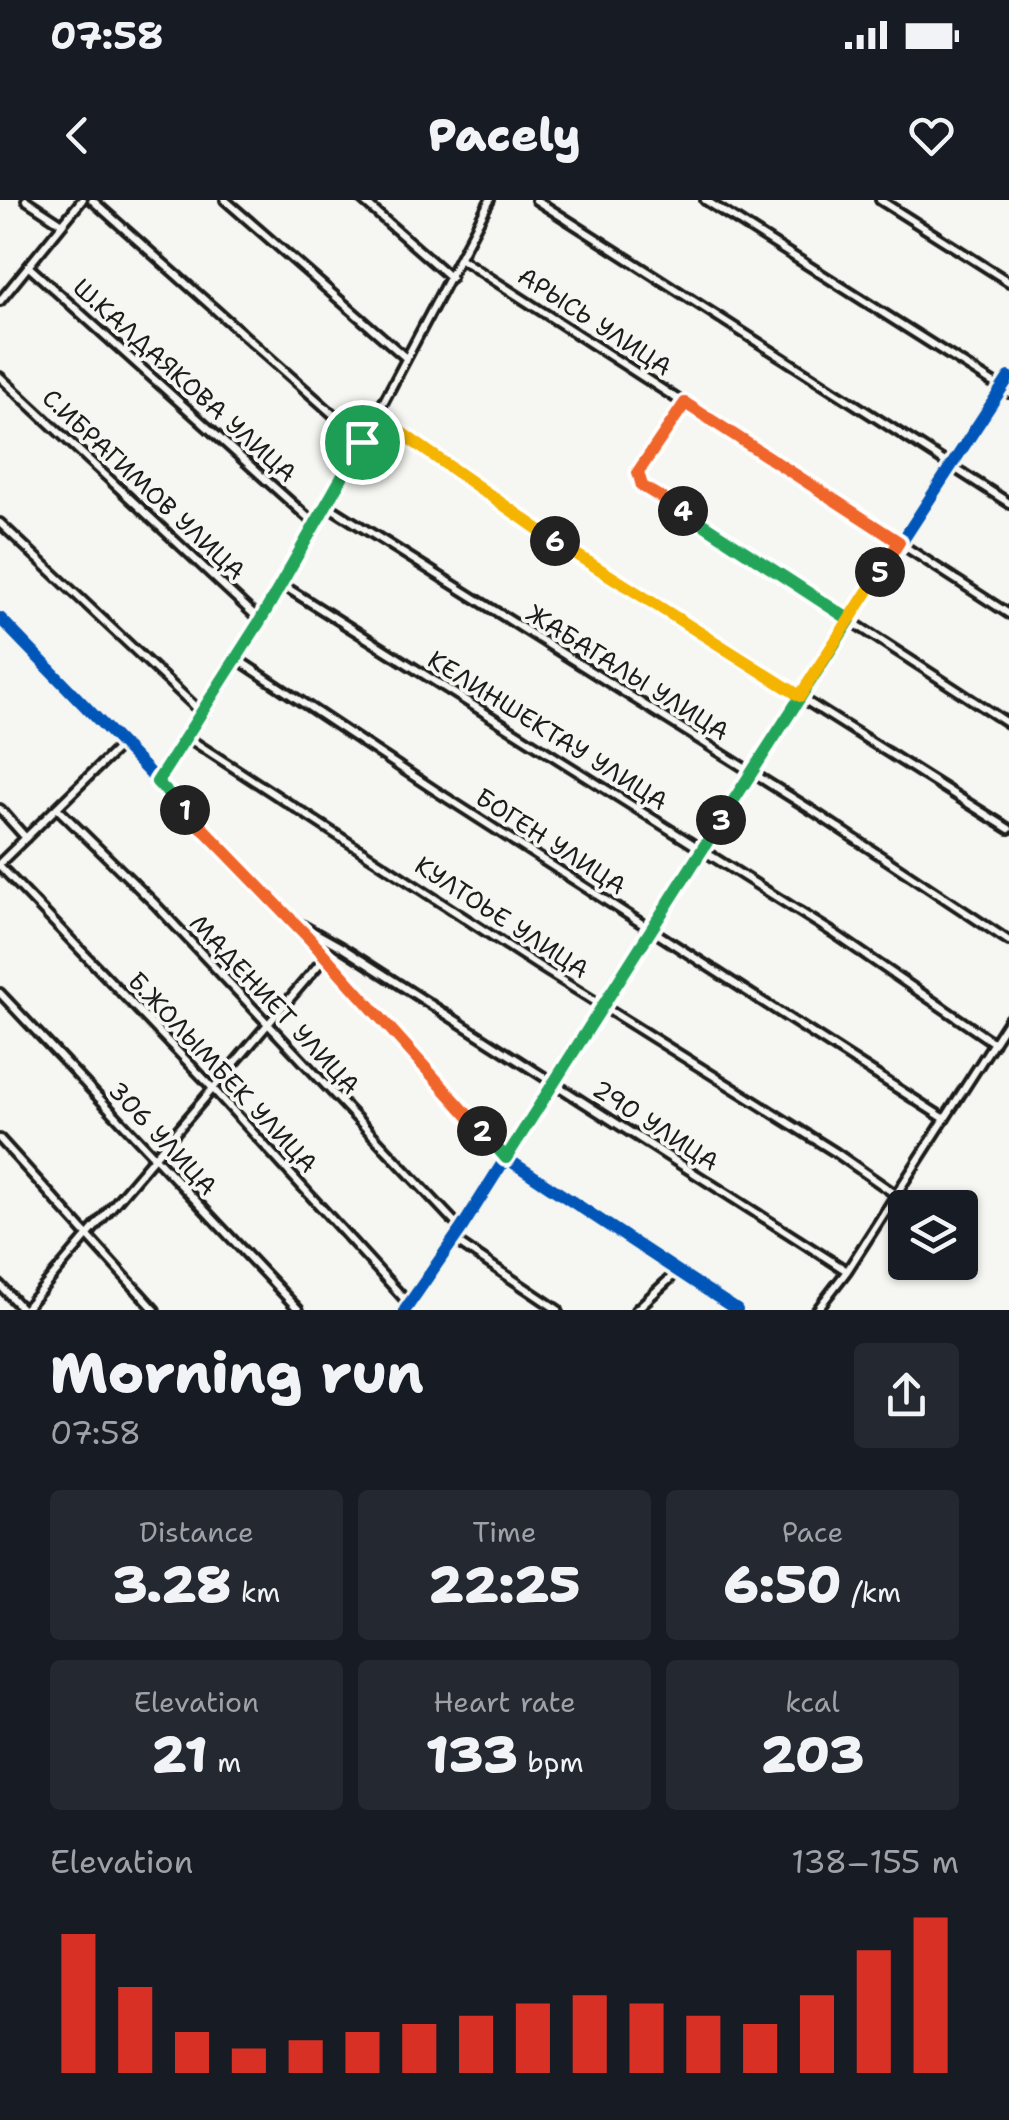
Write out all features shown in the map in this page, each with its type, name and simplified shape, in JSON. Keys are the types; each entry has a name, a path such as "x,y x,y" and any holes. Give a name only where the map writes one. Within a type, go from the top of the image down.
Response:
{"street":[{"path":"26,200 61,223"},
{"path":"0,301 82,200"},
{"path":"92,200 362,442"},
{"path":"225,200 406,358"},
{"path":"362,200 450,278"},
{"path":"536,200 1009,503"},
{"path":"704,200 1005,390"},
{"path":"880,200 1009,282"},
{"path":"157,782 260,621 362,442 489,201"},
{"name":"АРЫСЬ УЛИЦА","path":"461,259 1009,614"},
{"name":"Ш.КАЛДАЯКОВА УЛИЦА","path":"29,266 314,523"},
{"path":"407,1308 462,1229 899,542 1005,390 1009,376"},
{"name":"С.ИБРАГИМОВ УЛИЦА","path":"0,377 260,621"},
{"path":"685,403 638,472 642,486 1009,724"},
{"path":"376,415 588,562 1009,830"},
{"name":"ЖАБАГАЛЫ УЛИЦА","path":"325,504 1009,941"},
{"path":"0,523 204,714"},
{"name":"КЕЛИНШЕКТАУ УЛИЦА","path":"281,584 835,934 994,1042"},
{"path":"0,618 326,956 506,1158 737,1310"},
{"name":"БОГЕН УЛИЦА","path":"238,659 945,1119"},
{"name":"КУЛТОЬЕ УЛИЦА","path":"188,738 889,1190"},
{"path":"0,865 122,745"},
{"name":"МАДЕНИЕТ УЛИЦА","path":"57,808 155,904 462,1229"},
{"path":"0,810 26,838"},
{"name":"Б.ЖОЛЫМБЕК УЛИЦА","path":"0,865 214,1090 407,1308"},
{"name":"290 УЛИЦА","path":"290,918 847,1271"},
{"path":"0,1285 24,1310 326,956"},
{"name":"306 УЛИЦА","path":"0,993 299,1310"},
{"path":"898,1190 1009,1019"},
{"path":"0,1139 155,1310"},
{"path":"816,1310 847,1271 888,1205"},
{"path":"454,1240 558,1310"},
{"path":"636,1310 677,1272"}],"cycle path":[{"path":"405,1310 1009,377"},
{"path":"0,618 308,937 506,1158 737,1310"}],"route":[{"path":"362,442 260,621 157,782 308,937 506,1158 850,620 642,486 638,472 685,403 899,542 850,620 800,696 513,513 376,415 362,442"}]}
